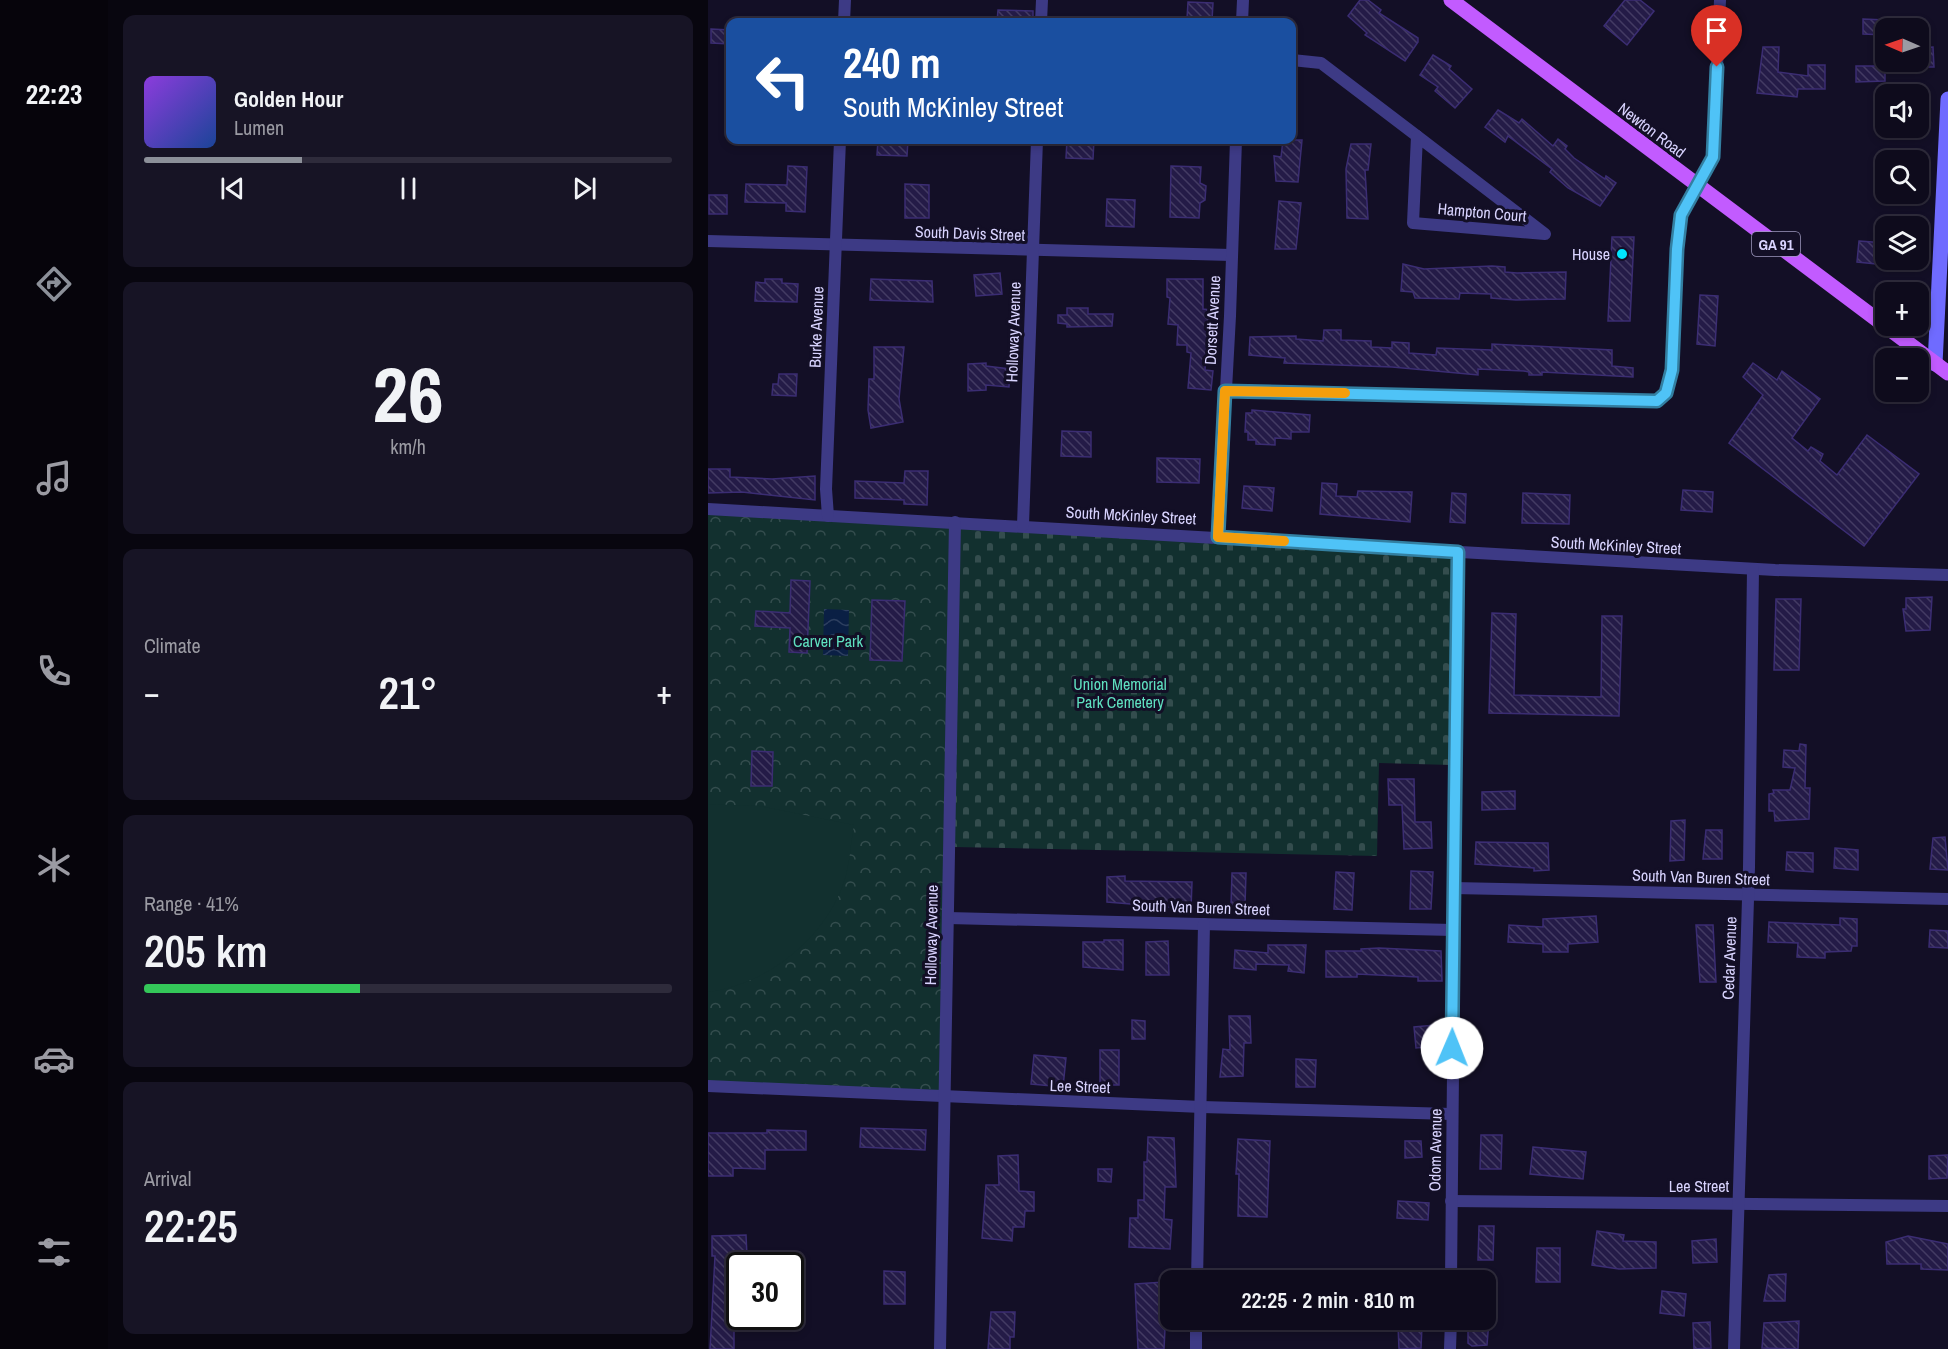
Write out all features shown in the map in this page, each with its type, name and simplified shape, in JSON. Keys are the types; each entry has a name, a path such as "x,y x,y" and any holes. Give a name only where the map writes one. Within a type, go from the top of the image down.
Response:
{"main road":[{"name":"Newton Road","path":"1451,0 1696,187 1704,190 1948,374"}],"street":[{"path":"844,18 845,0"},
{"path":"1041,18 1042,0"},
{"path":"1242,18 1243,0"},
{"path":"1225,391 1640,403 1657,401 1666,393 1672,370 1677,249 1681,215 1713,157 1720,0"},
{"name":"Hampton Court","path":"1296,60 1322,63 1545,234 1413,223 1417,136"},
{"path":"1935,364 1948,99"},
{"name":"Burke Avenue","path":"828,516 826,489 840,144"},
{"name":"Holloway Avenue","path":"1023,525 1036,144"},
{"name":"Dorsett Avenue","path":"1218,537 1230,316 1236,144"},
{"name":"South Davis Street","path":"708,242 1032,252 1231,255"},
{"name":"South McKinley Street","path":"708,509 1023,525 1753,569 1948,575"},
{"name":"Holloway Avenue","path":"940,1349 955,522"},
{"name":"Odom Avenue","path":"1451,1270 1458,552"},
{"name":"Cedar Avenue","path":"1734,1349 1748,893 1753,569"},
{"name":"South Van Buren Street","path":"1453,888 1948,899"},
{"name":"South Van Buren Street","path":"948,918 1453,930"},
{"path":"1197,1270 1204,924"},
{"name":"Lee Street","path":"708,1086 1202,1107 1452,1114"},
{"name":"Lee Street","path":"1451,1202 1739,1202 1948,1206"},
{"path":"1196,1330 1196,1349"},
{"path":"1450,1330 1450,1349"}],"green space":[{"name":"Carver Park","path":"708,513 950,526 939,1091 708,1083"},
{"name":"Union Memorial Park Cemetery","path":"960,526 1454,556 1451,765 1379,763 1377,856 954,847"},
{"path":"708,804 759,806 854,825 846,875 838,897 826,918 811,937 774,968 753,979 708,992"}],"water":[{"path":"824,609 849,610 848,656 823,655"}],"building":[{"path":"1360,0 1368,0 1381,10 1379,13 1418,38 1418,42 1405,61 1365,35 1367,33 1348,16"},
{"path":"1625,0 1640,0 1654,11 1627,45 1604,26"},
{"path":"1188,2 1213,3 1212,18 1187,18"},
{"path":"998,10 1033,11 1033,18 997,18"},
{"path":"1863,19 1875,20 1875,35 1863,34"},
{"path":"711,29 726,30 726,44 711,43"},
{"path":"1763,47 1779,47 1778,72 1808,76 1808,65 1825,65 1825,89 1798,89 1797,97 1757,93"},
{"path":"1929,47 1933,47 1934,67 1929,67"},
{"path":"1433,55 1451,66 1449,69 1472,89 1455,108 1435,91 1438,87 1420,75"},
{"path":"1856,66 1875,66 1875,72 1885,72 1885,81 1856,82"},
{"path":"1498,110 1519,123 1522,119 1553,146 1558,139 1567,146 1565,149 1574,158 1605,179 1606,176 1616,183 1600,206 1568,188 1550,172 1552,169 1508,136 1505,142 1485,127"},
{"path":"1296,140 1302,140 1298,182 1276,181 1274,156 1281,157 1283,144 1296,144"},
{"path":"878,144 908,144 907,156 877,155"},
{"path":"1067,144 1094,144 1093,159 1066,158"},
{"path":"1351,144 1371,144 1368,170 1365,170 1368,219 1347,218 1346,169"},
{"path":"788,166 807,167 805,212 786,211 786,203 745,202 746,184 787,185"},
{"path":"1171,166 1201,167 1200,183 1206,186 1205,200 1200,203 1199,218 1170,217"},
{"path":"905,184 929,185 929,218 905,218"},
{"path":"709,195 727,195 727,214 709,214"},
{"path":"1107,199 1135,200 1134,227 1106,226"},
{"path":"1279,201 1301,203 1296,249 1275,249"},
{"path":"1612,237 1634,237 1630,321 1608,321"},
{"path":"1859,241 1875,242 1875,264 1857,262"},
{"path":"1403,264 1424,269 1492,266 1505,267 1505,272 1517,273 1566,272 1565,299 1516,300 1491,298 1491,294 1460,293 1459,299 1415,298 1413,292 1401,291"},
{"path":"1000,273 1002,294 976,296 974,275"},
{"path":"765,279 782,279 782,283 798,284 797,302 755,301 756,282 765,283"},
{"path":"871,279 932,281 933,302 870,300"},
{"path":"1167,279 1203,279 1203,309 1210,310 1209,346 1206,346 1205,370 1213,371 1211,390 1188,388 1191,353 1187,352 1187,345 1177,345 1178,325 1168,324 1170,298 1167,297"},
{"path":"1700,295 1718,296 1715,346 1697,344"},
{"path":"1067,308 1088,308 1088,314 1113,314 1112,326 1067,327 1067,324 1058,323 1058,315 1067,315"},
{"path":"1324,330 1341,330 1341,340 1371,341 1371,347 1392,348 1392,342 1409,343 1409,353 1436,355 1437,348 1492,350 1492,344 1612,350 1612,366 1633,368 1633,377 1542,372 1542,375 1529,375 1529,372 1524,371 1478,369 1478,375 1392,367 1284,363 1285,358 1249,355 1250,337 1296,336 1296,339 1323,341"},
{"path":"874,347 904,347 899,399 903,422 871,428 868,410 869,379 874,379"},
{"path":"986,363 986,366 1010,369 1009,387 986,385 986,390 968,391 968,364"},
{"path":"1753,363 1777,380 1782,371 1820,399 1792,438 1808,451 1811,447 1823,454 1820,461 1837,475 1867,435 1919,474 1864,546 1729,443 1763,395 1743,377"},
{"path":"779,374 797,374 796,396 772,395 773,384 778,384"},
{"path":"1252,410 1310,415 1309,432 1291,432 1291,439 1275,438 1275,445 1256,444 1256,440 1248,440 1248,432 1245,432 1246,413 1252,413"},
{"path":"1062,431 1091,432 1091,457 1061,456"},
{"path":"1157,458 1200,459 1199,483 1157,482"},
{"path":"708,469 730,469 730,477 772,479 815,476 815,500 742,492 708,493"},
{"path":"905,471 928,471 927,505 904,504 904,500 855,498 855,481 904,483"},
{"path":"1322,483 1337,484 1336,496 1357,497 1358,491 1412,492 1410,522 1320,514"},
{"path":"1244,486 1274,488 1272,511 1242,508"},
{"path":"1683,490 1713,492 1712,512 1681,510"},
{"path":"1452,493 1466,494 1465,523 1450,522"},
{"path":"1523,493 1570,495 1569,524 1522,523"},
{"path":"791,580 810,581 807,653 789,652 790,628 755,626 756,611 790,613"},
{"path":"1932,597 1930,630 1906,631 1903,609 1906,609 1906,598"},
{"path":"1776,599 1801,599 1799,670 1774,670"},
{"path":"872,600 905,601 902,661 870,660"},
{"path":"1492,613 1516,614 1514,695 1601,697 1602,616 1622,616 1619,716 1489,713"},
{"path":"1800,744 1806,745 1805,788 1810,788 1809,819 1775,821 1774,811 1769,811 1769,794 1774,793 1773,790 1790,790 1795,768 1783,767 1784,750 1799,751"},
{"path":"752,751 773,752 772,786 751,786"},
{"path":"1388,779 1414,779 1415,822 1431,822 1432,848 1404,849 1402,805 1389,805"},
{"path":"1515,791 1515,809 1482,810 1482,792"},
{"path":"1685,820 1684,860 1670,861 1671,821"},
{"path":"1706,830 1722,830 1722,859 1703,859"},
{"path":"1945,837 1948,870 1930,869 1933,838"},
{"path":"1476,842 1548,843 1549,870 1534,871 1534,868 1475,864"},
{"path":"1835,848 1858,850 1858,870 1834,868"},
{"path":"1787,852 1813,853 1813,872 1786,870"},
{"path":"1411,871 1433,872 1431,909 1410,909"},
{"path":"1336,872 1354,873 1352,910 1334,909"},
{"path":"1232,873 1246,873 1245,905 1231,905"},
{"path":"1125,876 1125,881 1192,882 1191,909 1107,902 1107,877"},
{"path":"1596,916 1598,942 1568,944 1568,952 1543,952 1543,944 1508,942 1509,925 1543,927 1543,919"},
{"path":"1840,918 1857,919 1857,946 1852,946 1851,951 1825,952 1825,958 1797,957 1798,943 1768,942 1769,922 1840,925"},
{"path":"1696,925 1713,925 1716,982 1700,982"},
{"path":"1930,930 1948,931 1948,948 1929,947"},
{"path":"1104,940 1123,940 1123,970 1083,967 1083,942 1104,942"},
{"path":"1168,941 1169,975 1146,975 1146,942"},
{"path":"1268,945 1306,945 1304,973 1288,971 1289,965 1256,964 1256,970 1234,968 1235,950 1268,953"},
{"path":"1361,949 1441,951 1442,981 1418,981 1418,977 1357,974 1357,977 1326,977 1326,951 1361,951"},
{"path":"1229,1016 1250,1016 1251,1043 1244,1043 1243,1076 1220,1077 1223,1049 1230,1050"},
{"path":"1132,1020 1145,1021 1145,1039 1132,1039"},
{"path":"1435,1025 1437,1046 1416,1048 1414,1027"},
{"path":"1100,1050 1119,1050 1119,1085 1100,1085"},
{"path":"1034,1055 1066,1058 1063,1087 1031,1084"},
{"path":"1296,1059 1316,1060 1315,1087 1296,1087"},
{"path":"861,1128 926,1130 925,1150 860,1147"},
{"path":"767,1130 806,1131 806,1150 765,1150 765,1169 733,1168 733,1176 708,1176 708,1133 767,1133"},
{"path":"1481,1135 1502,1135 1501,1169 1480,1169"},
{"path":"1148,1137 1174,1138 1176,1187 1165,1187 1164,1219 1172,1220 1170,1249 1129,1247 1130,1218 1138,1218 1138,1200 1144,1200 1144,1162 1147,1162"},
{"path":"1238,1139 1270,1141 1267,1217 1238,1216 1239,1174 1236,1174"},
{"path":"1405,1141 1421,1141 1422,1157 1405,1158"},
{"path":"1533,1147 1586,1152 1583,1179 1530,1174"},
{"path":"1018,1155 1019,1191 1034,1192 1034,1211 1025,1211 1024,1227 1013,1227 1012,1241 982,1238 986,1185 999,1185 998,1156"},
{"path":"1948,1155 1947,1178 1929,1179 1929,1156"},
{"path":"1098,1169 1112,1169 1111,1182 1098,1181"},
{"path":"1398,1201 1429,1203 1428,1220 1397,1218"},
{"path":"1479,1226 1494,1226 1493,1260 1478,1260"},
{"path":"1597,1231 1624,1235 1623,1241 1656,1242 1656,1268 1619,1269 1592,1265"},
{"path":"746,1235 747,1252 726,1252 726,1330 734,1330 734,1349 710,1349 715,1256 712,1256 712,1236"},
{"path":"1908,1236 1948,1244 1948,1270 1921,1269 1921,1264 1887,1264 1886,1242"},
{"path":"1716,1239 1717,1262 1693,1263 1692,1241"},
{"path":"1537,1248 1560,1248 1560,1282 1536,1282"},
{"path":"884,1271 905,1272 905,1304 884,1304"},
{"path":"1786,1274 1785,1301 1764,1301 1769,1275"},
{"path":"1160,1282 1160,1330 1165,1330 1164,1349 1138,1349 1135,1284"},
{"path":"1662,1291 1686,1294 1684,1316 1660,1313"},
{"path":"991,1312 1015,1312 1014,1337 1010,1337 1010,1349 988,1349"},
{"path":"1799,1321 1798,1349 1762,1348 1764,1323"},
{"path":"1710,1322 1711,1348 1694,1349 1693,1323"},
{"path":"1398,1330 1422,1330 1421,1348 1399,1349"},
{"path":"1468,1330 1488,1330 1487,1345 1472,1346 1468,1343"}],"slow traffic":[{"path":"1284,541 1218,537 1225,391 1247,389 1345,393"}],"place":[{"name":"House","path":"1622,254"}],"route":[{"path":"1452,1048 1458,552 1218,537 1225,391 1247,389 1640,403 1657,401 1666,393 1672,370 1677,249 1681,215 1713,157 1717,67"}]}
